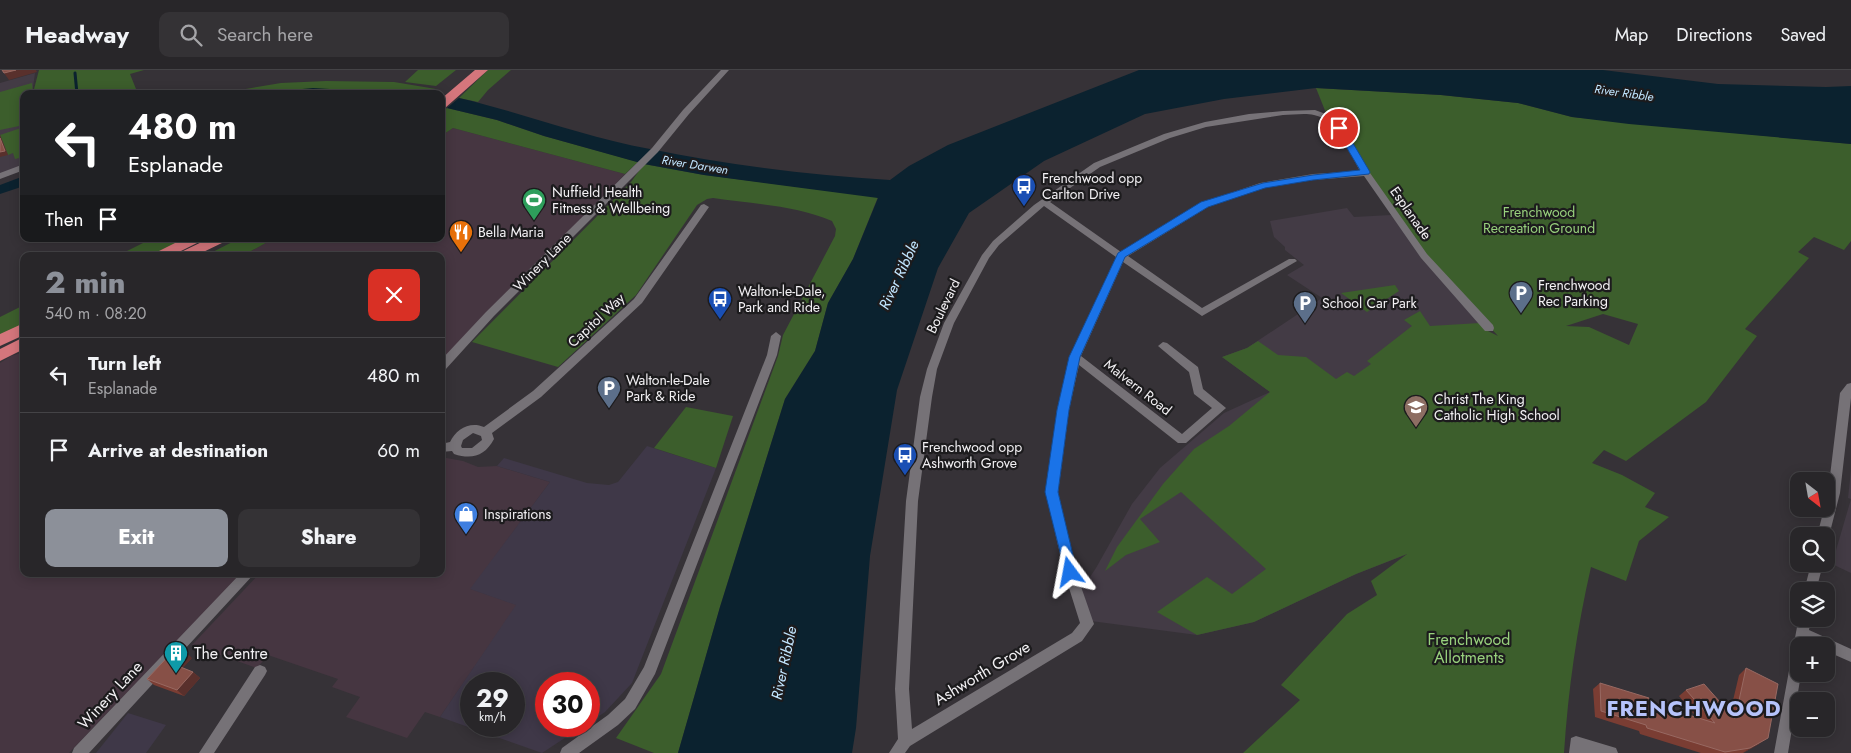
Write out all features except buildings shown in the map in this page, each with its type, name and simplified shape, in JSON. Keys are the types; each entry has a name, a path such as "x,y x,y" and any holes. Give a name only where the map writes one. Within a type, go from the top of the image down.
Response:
{"highway":[{"path":"445,90 466,70"},
{"path":"445,102 482,70"},
{"path":"168,252 188,242"},
{"path":"192,252 213,242"},
{"path":"0,341 20,330"},
{"path":"0,356 20,344"}],"street":[{"name":"Winery Lane","path":"445,363 490,314 654,151 686,112 725,70"},
{"name":"Esplanade","path":"1315,112 1328,118 1339,128 1366,172 1424,256 1489,328"},
{"name":"Boulevard","path":"900,747 912,501 926,397 932,369 949,324 985,257 996,243 1044,202 1097,165 1167,136 1206,125 1249,117 1315,112"},
{"path":"0,176 20,168"},
{"path":"1075,357 1121,256 1204,204 1263,185 1313,177 1366,172"},
{"path":"1044,202 1202,313 1292,261"},
{"name":"Capitol Way","path":"455,446 457,438 467,431 476,429 485,432 537,394 638,300 704,207"},
{"path":"567,753 613,720 630,704 650,670 772,355 776,336"},
{"name":"Malvern Road","path":"1075,357 1182,440 1220,408 1198,391 1194,370 1163,346"},
{"name":"Ashworth Grove","path":"900,747 1077,637 1086,624 1070,572 1052,492 1063,410 1075,357"},
{"path":"1825,527 1834,493 1846,393 1851,387"},
{"path":"445,447 455,446 460,452 476,452 487,441 488,437 485,432"},
{"name":"Winery Lane","path":"79,753 245,577"},
{"path":"1835,652 1851,656"},
{"path":"208,753 260,671"},
{"path":"1781,753 1793,682"},
{"path":"1576,748 1611,753"}],"shaded area":[{"path":"35,73 33,90 20,90 20,167 0,175 0,83"},
{"path":"453,128 625,174 445,361 445,252 249,252 268,242 445,242 445,133"},
{"name":"Christ The King Catholic High School","path":"1347,208 1354,217 1391,215 1486,331 1511,343 1410,553 1356,574 1254,622 1197,635 1091,621 1082,589 1132,504 1160,468 1224,413 1270,392 1222,357 1247,348 1322,298 1287,275 1304,265 1285,250 1285,247 1274,237 1270,221"},
{"path":"20,353 20,577 238,577 69,753 0,753 0,363"},
{"path":"647,446 716,468 632,683 600,715 600,672 535,672 535,737 566,737 542,753 497,737 525,737 525,672 471,672 516,605 470,589 550,482 497,466 504,458 587,483 609,485 618,482"},
{"path":"445,458 463,461 478,467 497,466 550,482 471,589 517,605 471,672 460,672 460,688 440,717 425,712 407,738 346,717 360,697 332,687 338,679 268,655 257,668 192,645 256,577 445,577"},
{"path":"1851,470 1851,499 1848,498"},
{"path":"1851,499 1851,573 1835,565 1835,554"},
{"path":"460,688 460,724 440,717"},
{"path":"128,713 166,725 146,753 96,753"}],"green space":[{"path":"39,70 144,70 130,74 136,90 34,90"},
{"path":"418,70 456,70 436,86 405,82"},
{"path":"488,70 511,70 488,90 478,102 459,98"},
{"path":"326,81 394,82 436,89 240,90 281,83"},
{"path":"32,83 33,90 20,90 20,126 0,130 0,92"},
{"path":"1316,88 1441,95 1518,103 1572,117 1851,144 1851,241 1844,250 1814,237 1798,252 1809,258 1745,329 1757,336 1706,402 1626,461 1604,450 1592,463 1622,475 1655,493 1645,507 1669,517 1639,541 1626,581 1591,567 1574,659 1564,753 1243,753 1300,700 1281,685 1347,614 1377,595 1371,581 1407,554 1356,574 1254,622 1197,635 1157,612 1207,577 1232,594 1266,569 1181,492 1140,519 1160,542 1126,555 1105,571 1117,547 1163,484 1194,449 1229,426 1270,392 1222,357 1247,348 1258,341 1278,355 1306,357 1336,379 1347,372 1354,376 1371,364 1367,361 1412,326 1404,320 1420,311 1430,326 1480,323 1486,330 1498,336 1420,250 1339,128 1328,118","holes":["1603,314 1638,324 1629,345 1589,327 1566,326"]},
{"path":"447,108 497,120 544,136 638,162 625,174 453,128 445,133 445,110"},
{"path":"20,128 20,158 15,159 13,153 8,155 0,135"},
{"path":"644,164 704,175 878,197 853,259 828,303 815,351 785,399 720,607 678,753 654,753 616,738 661,674 778,356 783,335 835,236 836,229 832,221 789,208 713,198 707,199 697,205 636,295 558,367 472,342 631,182"},
{"path":"145,242 181,242 161,252 125,252"},
{"path":"232,242 268,242 249,252 213,252"},
{"path":"1395,285 1399,291 1367,312 1341,293"},
{"path":"20,307 20,326 0,336 0,317"},
{"path":"686,407 733,416 716,468 654,448"}],"water":[{"path":"1139,70 1603,70 1718,84 1851,86 1851,144 1572,117 1518,103 1441,95 1316,88 1224,99 1145,114 1044,161 969,213 938,268 897,390 870,556 856,728 852,753 678,753 720,607 785,399 815,351 828,303 853,259 878,198 704,175 644,164 544,136 497,120 447,108 459,98 602,138 679,155 769,169 890,180 909,166 948,145"},
{"path":"313,88 347,90 291,90"},
{"path":"20,178 20,187 0,194 0,185"}],"waterway":[{"path":"75,73 77,90"}],"place":[{"name":"Frenchwood opp Carlton Drive","path":"1024,207"},
{"name":"Nuffield Health Fitness & Wellbeing","path":"534,221"},
{"name":"Bella Maria","path":"461,253"},
{"name":"Frenchwood Rec Parking","path":"1521,314"},
{"name":"Walton-le-Dale, Park and Ride","path":"720,320"},
{"name":"School Car Park","path":"1305,324"},
{"name":"Walton-le-Dale Park & Ride","path":"609,409"},
{"name":"Christ The King Catholic High School","path":"1416,428"},
{"name":"Frenchwood opp Ashworth Grove","path":"905,476"},
{"name":"Inspirations","path":"466,535"},
{"name":"The Centre","path":"176,674"}],"district":[{"name":"FRENCHWOOD","path":"1694,708"}],"route":[{"path":"1070,572 1052,492 1063,410 1075,357 1100,298 1121,256 1204,204 1263,185 1313,177 1366,172 1339,128"}],"water label":[{"name":"River Ribble","path":"1624,93"},
{"name":"River Darwen","path":"695,165"},
{"name":"River Ribble","path":"899,275"},
{"name":"River Ribble","path":"784,663"}],"park label":[{"name":"Frenchwood Recreation Ground","path":"1539,220"},
{"name":"Frenchwood Allotments","path":"1469,648"}]}
